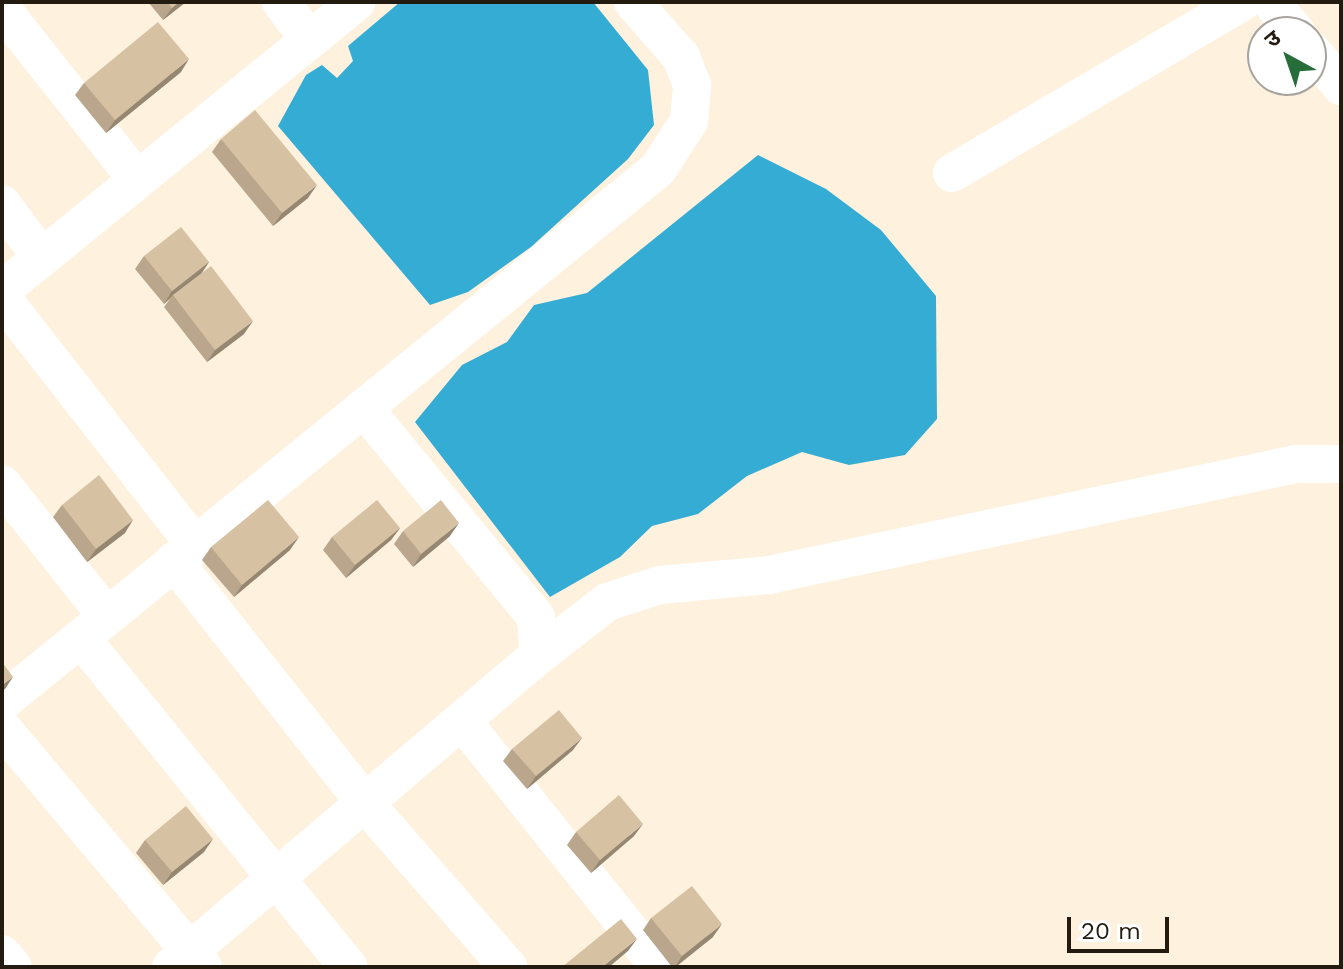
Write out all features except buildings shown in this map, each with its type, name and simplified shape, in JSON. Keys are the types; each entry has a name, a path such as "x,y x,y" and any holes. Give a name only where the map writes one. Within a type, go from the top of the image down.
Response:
{"street":[{"path":"281,2 309,39"},
{"path":"2,290 136,178 357,2"},
{"path":"2,702 658,169 689,121 692,85 681,57 633,2"},
{"path":"952,173 1242,2"},
{"path":"2,9 136,178"},
{"path":"1327,69 1341,86"},
{"path":"2,204 41,257"},
{"path":"2,298 365,803 508,967"},
{"path":"364,408 536,617 539,655"},
{"path":"2,728 188,962 365,803 539,655 607,602 660,585 769,575 1296,464 1341,464"},
{"path":"2,484 94,626 277,880 348,967"},
{"path":"463,722 659,967"},
{"path":"2,954 13,967"}],"water":[{"path":"400,2 593,2 648,70 654,125 628,159 531,247 468,292 430,305 278,126 306,75 322,65 337,78 353,61 348,46"},
{"path":"758,155 826,189 881,230 936,296 937,419 905,455 849,465 802,452 747,476 698,514 652,526 620,557 550,597 415,422 462,365 507,342 534,305 587,293"}]}
